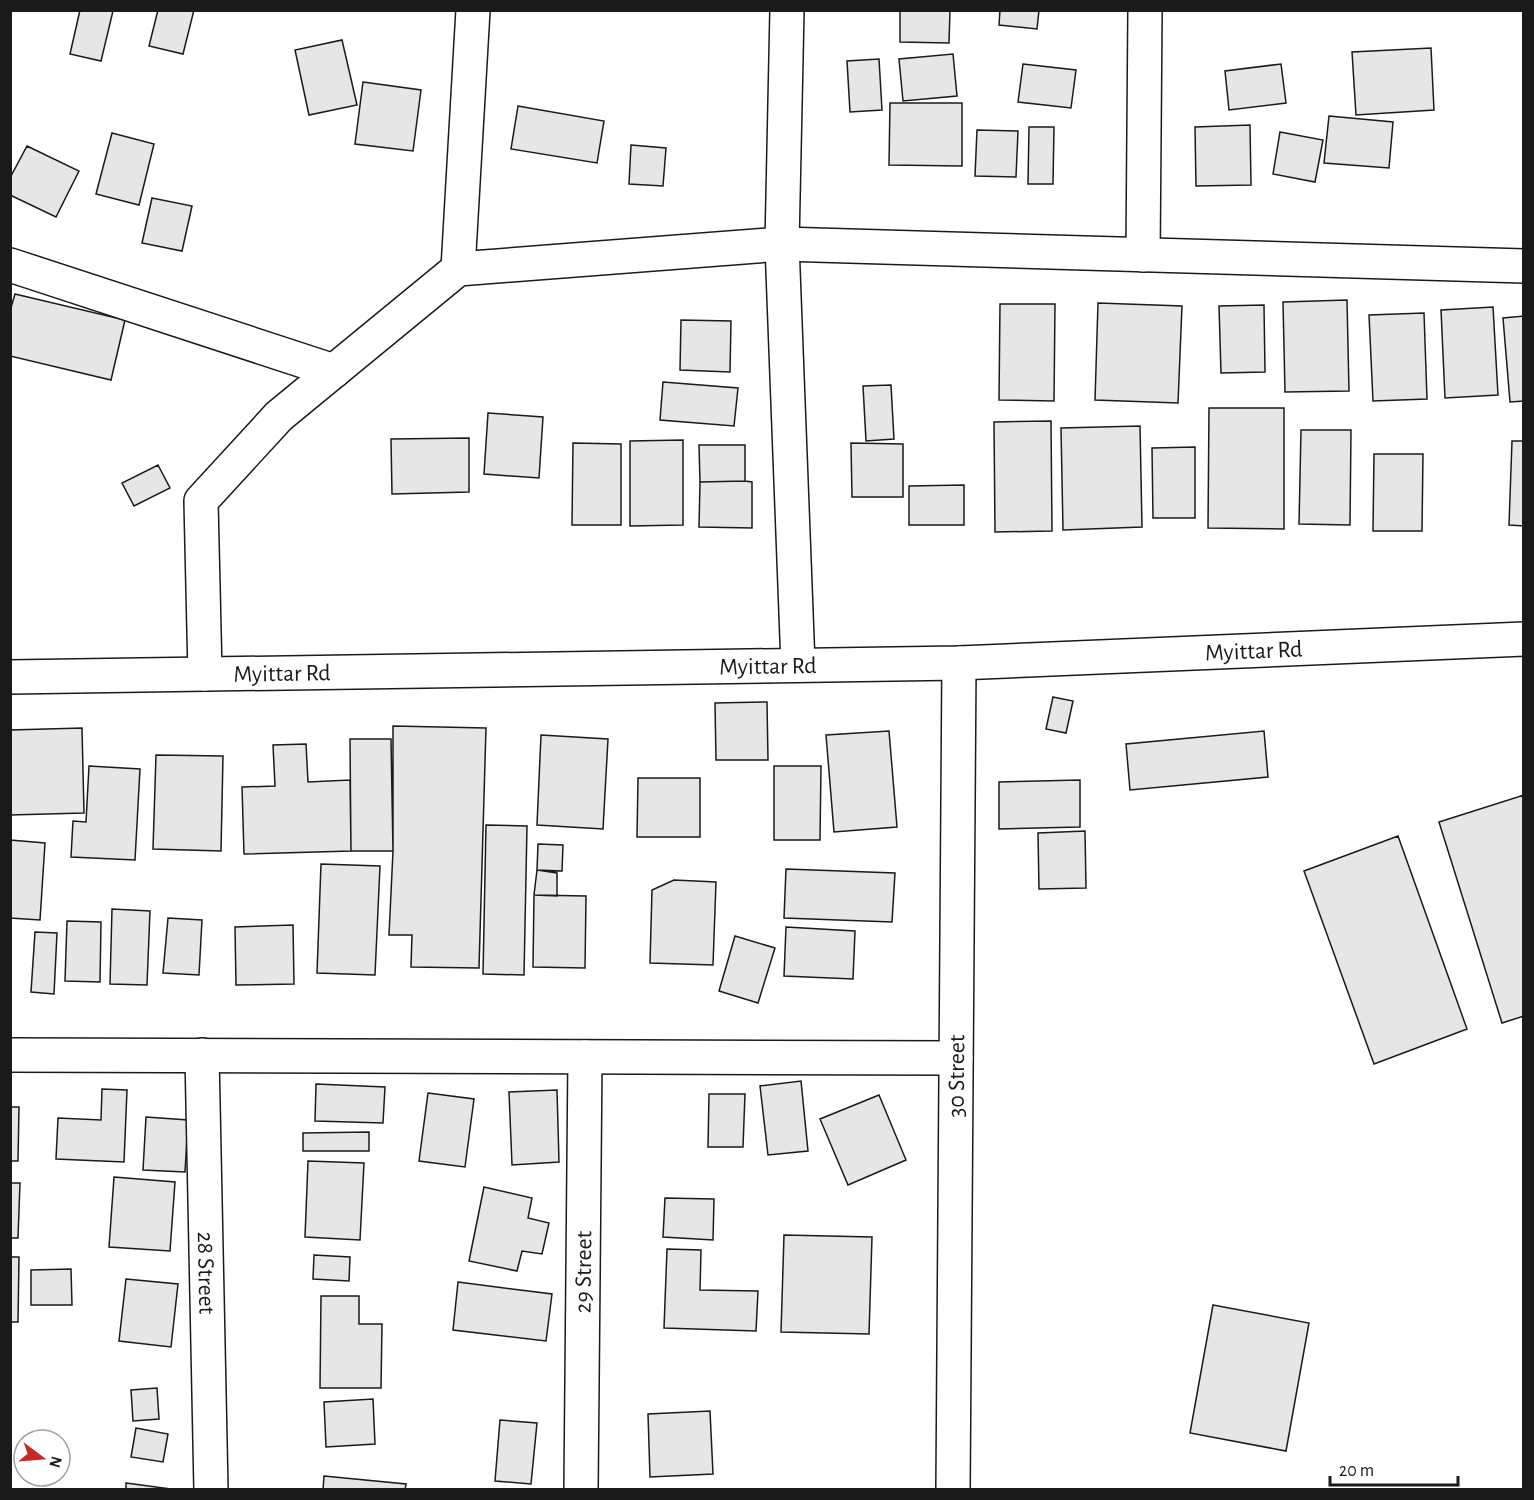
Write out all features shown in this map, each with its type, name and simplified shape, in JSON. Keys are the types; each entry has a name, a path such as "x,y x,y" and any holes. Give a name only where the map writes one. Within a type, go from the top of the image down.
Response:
{"street":[{"path":"458,269 473,10"},
{"path":"787,10 782,244 798,665"},
{"path":"1143,255 1145,10"},
{"path":"205,674 201,501 279,416 458,269 782,244 1524,266"},
{"path":"10,265 334,370"},
{"name":"Myittar Rd","path":"10,677 959,663 1524,639"},
{"name":"30 Street","path":"953,1490 959,663"},
{"path":"10,1055 956,1058"},
{"name":"28 Street","path":"202,1055 211,1490"},
{"name":"29 Street","path":"580,1490 585,1057"}],"building":[{"path":"80,10 113,11 101,61 70,54"},
{"path":"158,10 194,10 183,54 149,46"},
{"path":"900,10 950,10 949,43 900,42"},
{"path":"1000,10 1039,10 1037,29 999,25"},
{"path":"342,40 357,105 309,115 295,50"},
{"path":"1431,48 1434,110 1356,115 1352,52"},
{"path":"953,54 957,96 903,101 899,59"},
{"path":"879,59 882,110 850,112 847,61"},
{"path":"1023,64 1076,70 1071,108 1018,102"},
{"path":"1281,64 1286,103 1229,110 1225,71"},
{"path":"363,82 421,90 413,151 355,144"},
{"path":"890,103 962,103 962,166 889,165"},
{"path":"518,106 604,121 597,163 511,149"},
{"path":"1329,116 1393,122 1389,168 1324,163"},
{"path":"1250,125 1251,185 1196,186 1195,127"},
{"path":"1029,127 1054,127 1053,184 1028,184"},
{"path":"977,130 1018,131 1016,177 975,176"},
{"path":"1280,132 1323,140 1315,182 1273,174"},
{"path":"112,133 154,144 139,205 96,194"},
{"path":"631,145 666,148 663,186 629,184"},
{"path":"27,146 79,171 56,217 10,195 10,178"},
{"path":"152,198 192,206 182,251 142,243"},
{"path":"15,294 125,320 111,380 10,356 10,311"},
{"path":"1347,300 1349,391 1285,392 1283,302"},
{"path":"1098,303 1182,306 1178,403 1095,400"},
{"path":"1000,304 1055,304 1054,401 999,400"},
{"path":"1264,305 1265,372 1221,373 1219,306"},
{"path":"1493,307 1498,395 1445,398 1441,310"},
{"path":"1424,313 1427,399 1373,401 1369,315"},
{"path":"1524,316 1524,401 1510,402 1503,318"},
{"path":"681,320 731,321 730,372 680,370"},
{"path":"663,382 738,388 734,426 660,420"},
{"path":"891,385 894,439 866,441 863,386"},
{"path":"1209,408 1284,408 1284,529 1208,528"},
{"path":"488,413 543,417 539,478 484,474"},
{"path":"1051,421 1052,531 995,532 994,422"},
{"path":"1140,426 1142,527 1063,530 1061,428"},
{"path":"1301,430 1351,430 1350,525 1299,524"},
{"path":"469,438 469,492 392,494 391,439"},
{"path":"683,440 683,525 630,526 630,441"},
{"path":"1512,441 1524,441 1524,526 1509,525"},
{"path":"573,443 621,444 621,525 572,525"},
{"path":"851,443 903,444 903,497 852,497"},
{"path":"699,445 745,445 745,481 700,482"},
{"path":"1195,447 1195,518 1153,518 1152,448"},
{"path":"1374,454 1423,454 1422,531 1373,531"},
{"path":"158,465 170,488 134,506 122,483"},
{"path":"700,482 752,482 752,528 699,527"},
{"path":"964,485 964,525 909,525 909,486"},
{"path":"1053,697 1073,701 1066,733 1046,729"},
{"path":"767,702 768,760 716,760 715,703"},
{"path":"393,726 486,728 479,968 411,967 412,935 389,935 393,851"},
{"path":"82,728 84,813 10,815 10,730"},
{"path":"889,731 897,827 834,832 826,735"},
{"path":"1264,731 1268,777 1130,790 1126,744"},
{"path":"541,735 608,739 603,829 537,825"},
{"path":"350,739 391,739 393,851 351,851"},
{"path":"306,744 308,782 350,780 351,851 244,854 242,787 275,786 273,745"},
{"path":"156,755 223,756 221,851 153,849"},
{"path":"89,766 140,769 135,860 71,857 73,821 86,822"},
{"path":"774,766 821,766 820,840 774,840"},
{"path":"638,778 700,778 700,837 637,837"},
{"path":"1080,780 1080,827 999,829 999,782"},
{"path":"1524,795 1524,1016 1502,1023 1439,822"},
{"path":"486,825 527,826 524,975 483,974"},
{"path":"1085,831 1086,888 1039,889 1038,833"},
{"path":"1398,836 1467,1029 1374,1064 1304,871"},
{"path":"10,840 45,843 40,920 10,918"},
{"path":"538,844 563,845 562,871 537,870"},
{"path":"321,864 380,866 375,975 317,973"},
{"path":"786,869 895,873 892,922 784,918"},
{"path":"537,870 557,873 557,896 534,895"},
{"path":"674,880 716,882 713,965 650,963 652,890"},
{"path":"534,895 586,896 585,968 533,967"},
{"path":"112,909 150,911 147,985 110,984"},
{"path":"168,918 202,920 199,975 163,973"},
{"path":"67,921 101,922 100,982 65,981"},
{"path":"293,925 294,984 236,985 235,927"},
{"path":"786,927 855,931 853,979 784,976"},
{"path":"35,932 57,933 54,994 31,992"},
{"path":"735,936 775,948 758,1003 719,991"},
{"path":"801,1081 808,1151 768,1155 760,1086"},
{"path":"316,1084 385,1087 383,1123 315,1121"},
{"path":"102,1089 127,1090 124,1162 56,1159 58,1118 101,1120"},
{"path":"557,1090 559,1162 512,1165 509,1092"},
{"path":"428,1093 474,1099 465,1167 419,1161"},
{"path":"709,1094 745,1094 743,1147 708,1147"},
{"path":"879,1095 906,1160 848,1185 820,1119"},
{"path":"10,1107 19,1107 18,1161 10,1161"},
{"path":"146,1117 188,1120 185,1172 143,1170"},
{"path":"369,1132 369,1151 303,1151 303,1133"},
{"path":"308,1161 364,1163 360,1240 305,1237"},
{"path":"114,1177 175,1182 170,1251 109,1247"},
{"path":"10,1183 20,1183 18,1238 10,1238"},
{"path":"484,1187 532,1198 528,1218 549,1223 542,1254 522,1251 517,1271 469,1261"},
{"path":"665,1198 714,1199 713,1240 663,1237"},
{"path":"784,1235 872,1237 869,1334 781,1332"},
{"path":"667,1249 701,1250 700,1290 758,1291 756,1331 664,1328"},
{"path":"314,1255 350,1257 349,1281 313,1279"},
{"path":"10,1257 19,1257 18,1322 10,1322"},
{"path":"71,1269 72,1305 31,1305 31,1270"},
{"path":"126,1279 178,1284 171,1347 119,1341"},
{"path":"458,1282 552,1294 546,1341 453,1330"},
{"path":"321,1296 359,1296 359,1324 382,1324 381,1388 320,1388"},
{"path":"1213,1305 1309,1323 1286,1451 1190,1433"},
{"path":"157,1388 159,1419 133,1421 131,1390"},
{"path":"373,1399 375,1444 326,1447 324,1402"},
{"path":"710,1411 713,1474 650,1477 648,1414"},
{"path":"500,1420 537,1423 531,1484 495,1481"},
{"path":"136,1428 168,1434 163,1462 131,1457"},
{"path":"324,1476 406,1484 405,1490 323,1490"},
{"path":"126,1483 171,1489 126,1490"}]}
